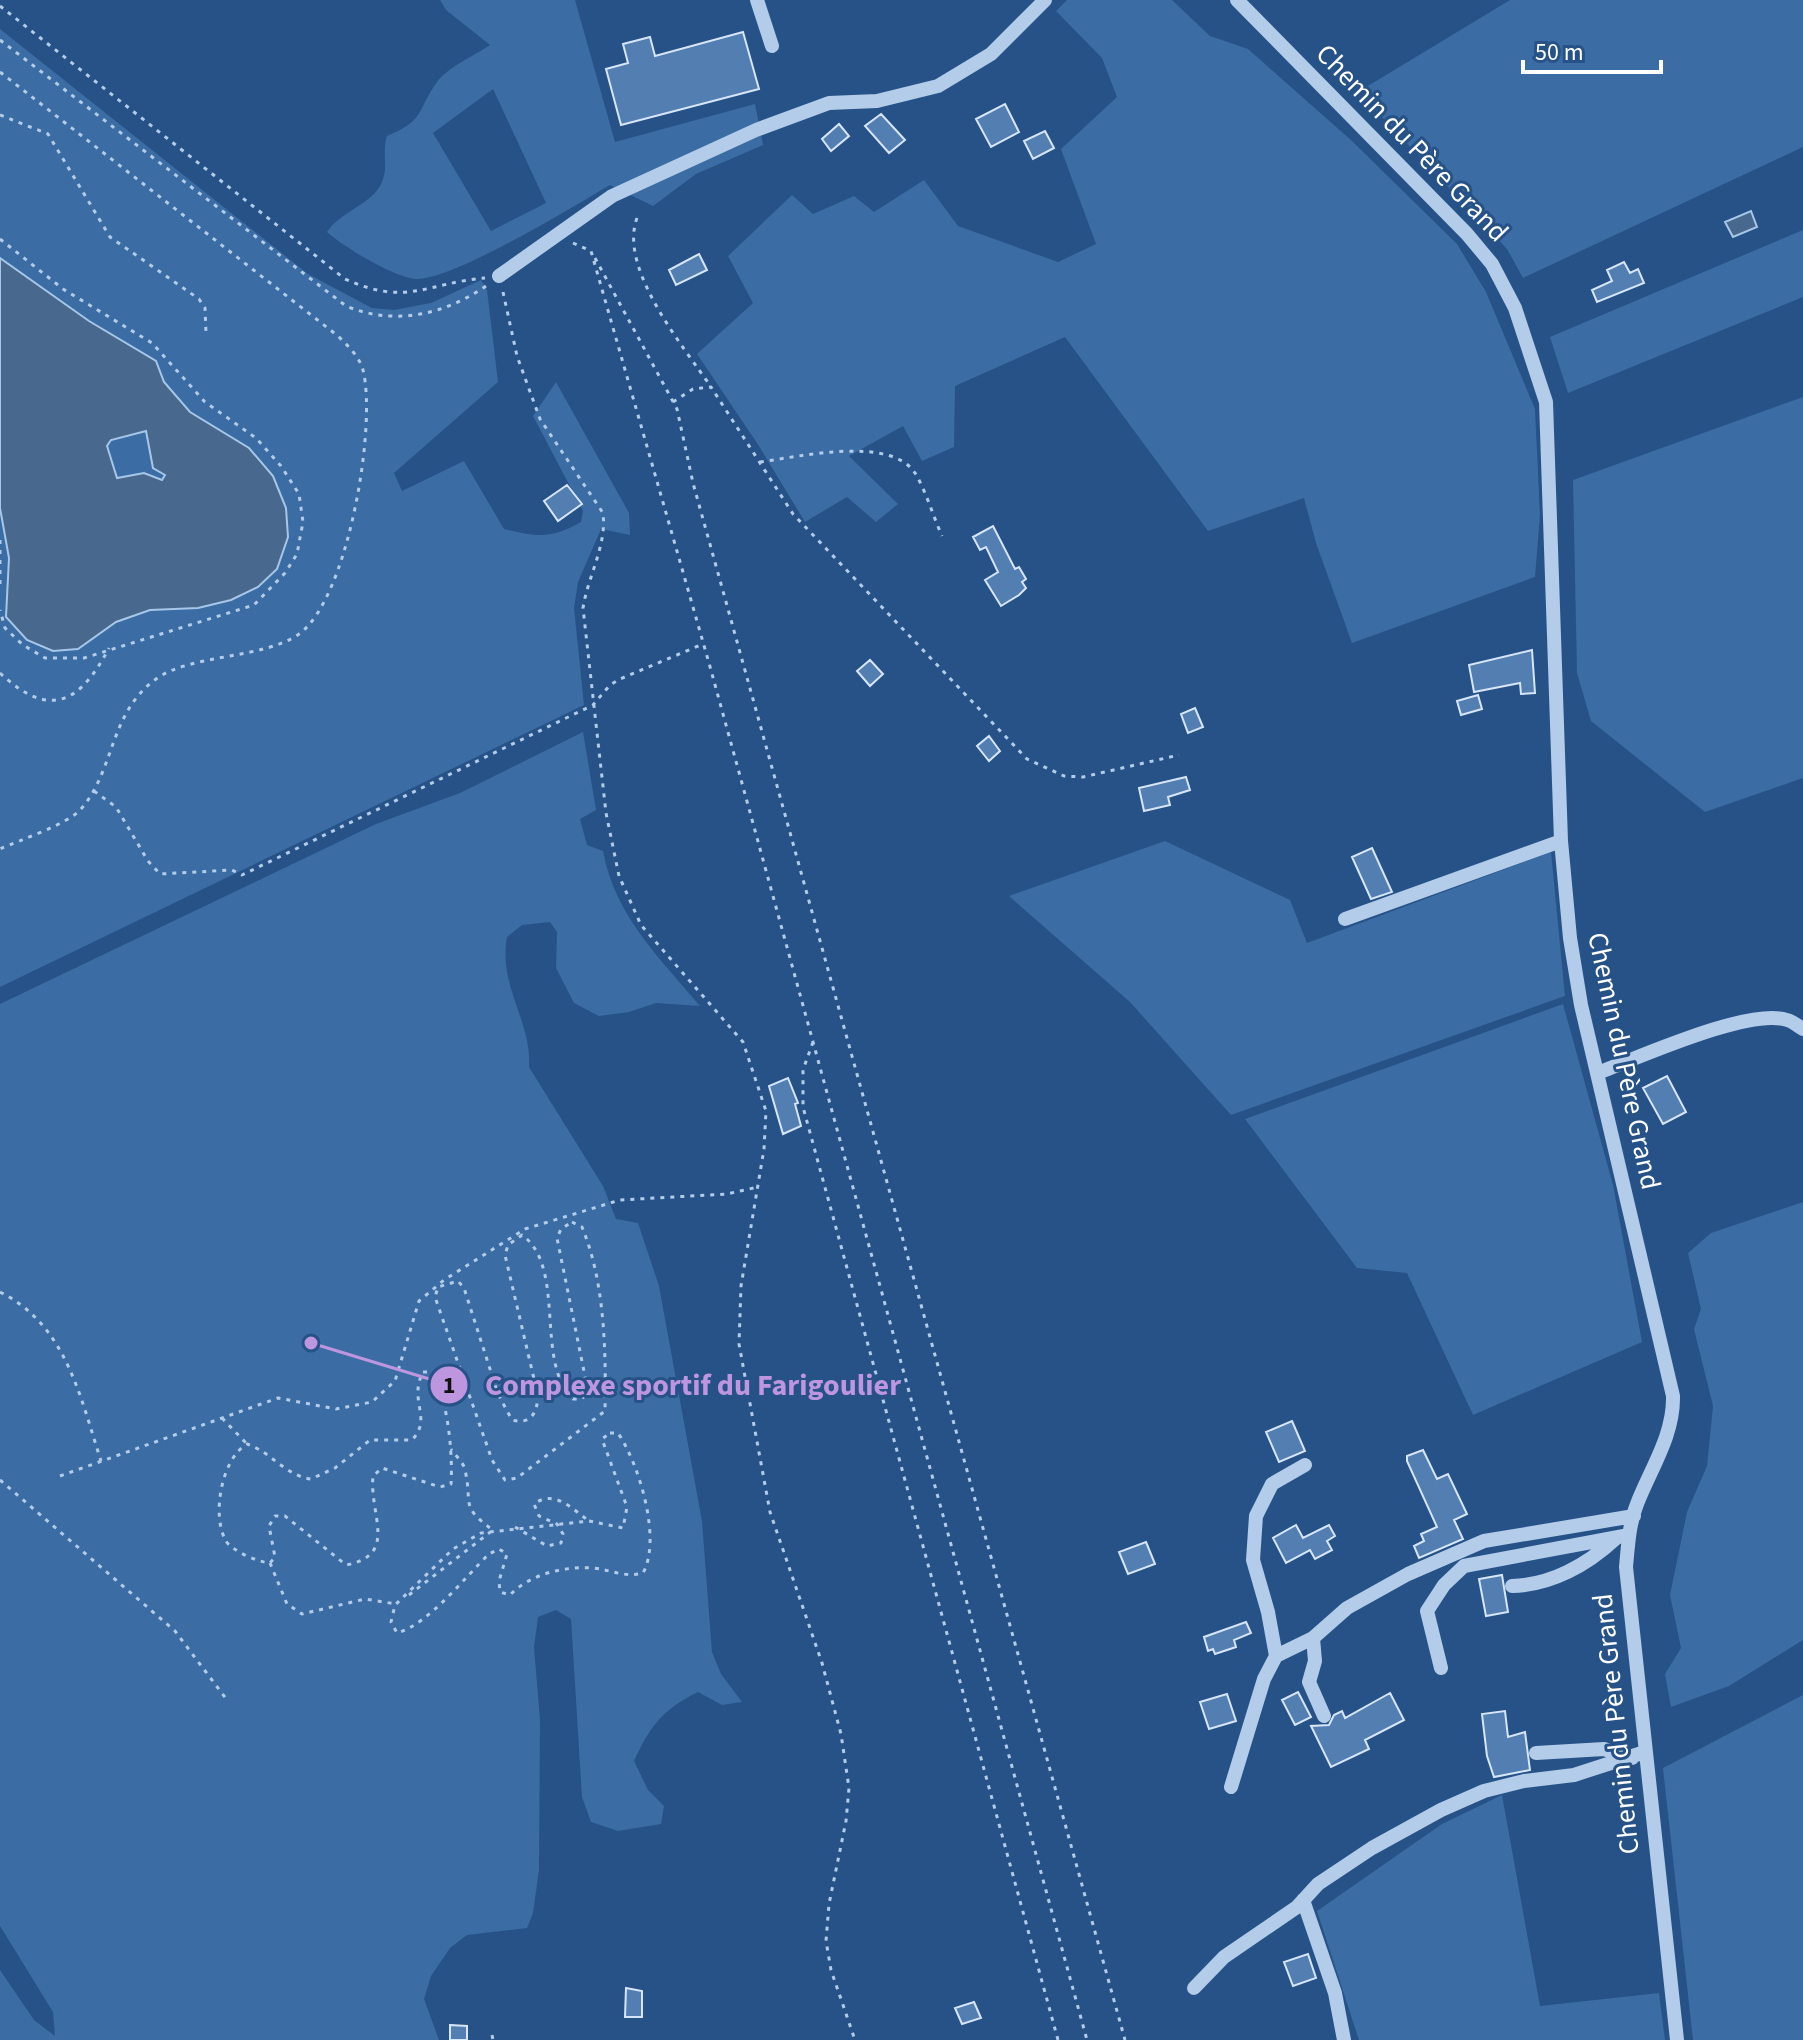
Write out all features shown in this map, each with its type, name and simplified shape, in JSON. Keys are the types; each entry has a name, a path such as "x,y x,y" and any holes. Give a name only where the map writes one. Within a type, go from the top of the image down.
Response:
{"street":[{"path":"757,0 772,46"},
{"path":"499,276 612,196 756,130 829,103 877,101 938,86 991,54 1045,0"},
{"name":"Chemin du Père Grand","path":"1237,0 1467,234 1492,264 1515,308 1543,391 1550,434 1561,841 1572,952 1597,1073 1673,1396 1673,1414 1667,1435 1634,1516 1622,1537 1638,1755 1677,2040"},
{"path":"1345,919 1561,841"},
{"path":"1597,1073 1726,1026 1758,1018 1785,1019 1803,1029"},
{"path":"1276,1656 1268,1612 1253,1560 1256,1516 1272,1484 1305,1465"},
{"path":"1231,1787 1264,1679 1276,1656 1313,1638 1347,1608 1408,1574 1484,1541 1634,1516"},
{"path":"1512,1586 1529,1586 1569,1571 1622,1537"},
{"path":"1441,1668 1427,1611 1444,1585 1464,1566 1622,1537"},
{"path":"1313,1638 1315,1661 1309,1682 1324,1716"},
{"path":"1536,1753 1604,1749 1638,1755"},
{"path":"1194,1988 1224,1957 1303,1900 1318,1884 1372,1848 1484,1791 1524,1781 1574,1775 1638,1755"},
{"path":"1303,1900 1335,1993 1344,2040"}],"path":[{"path":"0,6 345,279 364,287 397,294 499,276"},
{"path":"0,40 346,306 369,316 405,318 445,307 475,293 499,276"},
{"path":"0,72 338,336 362,366 366,430 351,529 326,601 312,623 297,636 216,662 177,669 155,680 123,715 94,791 79,812 0,849"},
{"path":"0,115 48,134 110,237 199,299 205,308 206,333"},
{"path":"637,218 634,227 638,261 649,291 793,514 1027,759 1064,776 1083,777 1179,755"},
{"path":"0,239 63,289 152,343 205,402 256,438 281,466 299,494 303,522 297,554 285,573 254,605 84,658 45,658 23,645 5,628 0,610"},
{"path":"554,240 591,251 673,402 1125,2040"},
{"path":"591,251 703,644 1087,2040"},
{"path":"499,276 512,321 517,356 540,419 603,513 605,529 587,583 583,608 606,813 619,876 641,925 720,1012 752,1062 766,1111 758,1187 741,1286 739,1344 770,1512 822,1663 841,1734 849,1788 846,1821 829,1904 826,1941 831,1970 855,2040"},
{"path":"673,402 693,389 711,387"},
{"path":"760,462 830,452 890,454 914,472 942,536"},
{"path":"0,540 0,586"},
{"path":"94,791 116,807 148,861 160,874 232,870 242,875 593,705 610,685 620,679 703,644"},
{"path":"0,673 16,688 36,697 55,701 71,698 100,666 109,648"},
{"path":"813,1042 803,1070 803,1107 1058,2040"},
{"path":"60,1476 278,1398 336,1409 372,1402 395,1381 419,1301 444,1280 525,1229 620,1200 727,1194 758,1187"},
{"path":"572,1222 582,1227 600,1310 605,1411 517,1478 505,1480 492,1460 440,1312 435,1297 438,1287 458,1281 464,1288 498,1394 512,1420 522,1423 537,1410 538,1396 505,1255 515,1237 522,1235 531,1241 543,1273 558,1378 573,1399 582,1399 588,1391 557,1238 561,1229 572,1222"},
{"path":"0,1292 27,1307 58,1345 72,1374 101,1461"},
{"path":"222,1418 247,1444 260,1448 300,1478 321,1476 370,1440 412,1440 421,1431 415,1388 423,1372 431,1372 440,1384 451,1484 440,1487 382,1468 373,1476 378,1540 375,1554 366,1562 346,1565 285,1516 275,1516 269,1526 275,1557 270,1563"},
{"path":"610,1433 618,1433 638,1476 649,1527 650,1560 643,1573 631,1577 594,1568 558,1571 521,1583 510,1595 500,1592 499,1581 507,1554 499,1549 489,1554 409,1630 397,1633 391,1622 395,1605 453,1549 493,1530 515,1527 589,1521 623,1528 627,1521 621,1486 602,1439 610,1433"},
{"path":"247,1444 237,1450 230,1461 222,1492 221,1528 227,1544 261,1562 270,1563"},
{"path":"449,1447 465,1468 466,1499 475,1517 493,1530"},
{"path":"0,1480 175,1631 227,1700"},
{"path":"515,1527 547,1546 561,1543 563,1534 557,1524 539,1516 534,1504 543,1497 555,1497 589,1521"},
{"path":"270,1563 287,1604 302,1614 365,1599 395,1605 493,1530"}],"shaded area":[{"path":"440,0 575,0 615,142 755,104 763,145 696,174 653,206 610,185 514,240 459,267 418,279 397,274 357,253 327,232 380,186 387,136 414,120 442,77 490,45 446,10","holes":["493,89 546,203 491,231 433,133"]},
{"path":"1067,0 1172,0 1210,36 1248,49 1352,141 1457,244 1486,292 1535,409 1540,515 1535,577 1352,643 1316,543 1304,498 1208,531 1065,337 955,386 954,447 922,461 903,426 849,456 898,504 876,522 847,497 805,522 697,354 753,303 728,256 792,195 813,214 854,196 874,212 924,180 958,226 1058,262 1096,244 1061,149 1117,97 1102,58 1056,11"},
{"path":"1510,0 1803,0 1803,147 1523,278 1507,249 1358,92"},
{"path":"0,29 308,274 372,308 394,310 431,303 481,280 487,290 498,382 394,473 402,491 464,461 504,529 544,535 581,522 583,511 533,416 556,382 629,513 630,535 601,529 578,582 574,608 584,705 0,987"},
{"path":"1751,211 1757,227 1733,237 1725,222"},
{"path":"1803,230 1803,297 1568,393 1550,337"},
{"path":"0,258 89,321 156,361 164,382 190,412 249,448 273,476 286,508 288,537 277,569 258,587 231,600 198,608 150,610 116,622 78,649 53,651 27,640 6,617 9,558 0,508","holes":["146,431 153,468 165,475 162,480 144,473 117,478 107,446 111,440"]},
{"path":"1803,397 1803,778 1705,812 1591,721 1577,673 1573,480"},
{"path":"583,732 596,810 580,819 587,845 603,851 617,896 628,916 654,953 700,1006 656,1003 629,1012 599,1016 574,1003 556,968 557,932 550,922 522,925 507,937 507,972 526,1034 529,1067 603,1186 616,1219 638,1223 659,1286 702,1521 712,1652 721,1674 742,1702 722,1705 698,1692 666,1712 652,1728 634,1761 648,1790 664,1806 661,1824 618,1831 591,1822 582,1797 571,1619 556,1610 538,1617 534,1647 540,1720 539,1870 533,1913 527,1928 467,1935 450,1948 431,1976 424,1999 439,2040 0,2040 0,1970 34,2020 55,2036 53,2012 0,1926 0,1004 376,824 460,793"},
{"path":"1165,841 1290,900 1307,943 1551,852 1565,996 1231,1115 1130,1002 1009,896"},
{"path":"1563,1004 1613,1185 1642,1342 1473,1415 1407,1273 1357,1268 1245,1119"},
{"path":"1803,1202 1803,1640 1729,1686 1671,1707 1665,1674 1681,1648 1670,1595 1687,1512 1707,1466 1713,1406 1694,1329 1701,1309 1688,1253 1711,1233"},
{"path":"1803,1695 1803,2040 1693,2040 1663,1768"},
{"path":"1502,1795 1540,2006 1659,1993 1665,2040 1359,2040 1317,1911 1442,1824"}],"building":[{"path":"743,32 759,89 621,125 606,69 628,63 623,44 650,37 655,56"},
{"path":"1005,104 1019,132 991,147 976,119"},
{"path":"881,114 905,140 889,153 865,126"},
{"path":"839,124 849,136 831,151 822,139"},
{"path":"1045,131 1054,148 1033,159 1024,141"},
{"path":"699,254 707,270 676,285 669,270"},
{"path":"1624,262 1630,273 1638,269 1644,283 1597,302 1592,290 1612,281 1607,270"},
{"path":"567,485 582,504 558,521 544,501"},
{"path":"993,526 1015,569 1019,567 1026,579 1022,582 1026,588 1001,606 985,580 998,572 986,547 980,550 973,537"},
{"path":"1532,650 1535,693 1521,694 1520,683 1474,692 1469,665"},
{"path":"870,660 883,674 870,686 857,671"},
{"path":"1478,695 1482,709 1461,715 1457,701"},
{"path":"1195,708 1203,727 1188,733 1181,714"},
{"path":"989,736 1000,751 989,761 977,746"},
{"path":"1186,777 1190,790 1168,797 1170,805 1144,811 1139,788"},
{"path":"1372,848 1392,892 1371,899 1352,857"},
{"path":"1667,1076 1686,1112 1663,1124 1643,1088"},
{"path":"788,1078 798,1103 795,1104 801,1126 783,1134 769,1086"},
{"path":"1292,1421 1305,1451 1279,1462 1266,1432"},
{"path":"1423,1450 1437,1479 1448,1474 1467,1514 1454,1520 1463,1539 1419,1558 1414,1546 1424,1541 1421,1534 1437,1527 1407,1461 1407,1456"},
{"path":"1296,1525 1303,1538 1329,1525 1335,1536 1327,1541 1332,1550 1315,1559 1310,1550 1286,1563 1273,1538"},
{"path":"1146,1542 1155,1564 1128,1574 1119,1552"},
{"path":"1502,1575 1508,1612 1486,1616 1479,1579"},
{"path":"1246,1622 1251,1633 1234,1640 1236,1647 1215,1654 1213,1649 1208,1651 1204,1637"},
{"path":"1298,1692 1311,1717 1295,1725 1282,1700"},
{"path":"1390,1693 1404,1720 1365,1740 1369,1749 1331,1767 1311,1726 1329,1725 1334,1715 1342,1711 1345,1718"},
{"path":"1227,1694 1236,1721 1209,1729 1200,1702"},
{"path":"1505,1711 1508,1737 1525,1732 1530,1770 1494,1777 1487,1756 1482,1714"},
{"path":"1308,1954 1316,1978 1293,1986 1284,1962"},
{"path":"626,1988 642,1991 642,2017 625,2017"},
{"path":"974,2002 981,2018 962,2024 955,2008"},
{"path":"450,2025 467,2026 467,2040 450,2040"}],"place":[{"name":"Complexe sportif du Farigoulier","path":"311,1343"}]}
